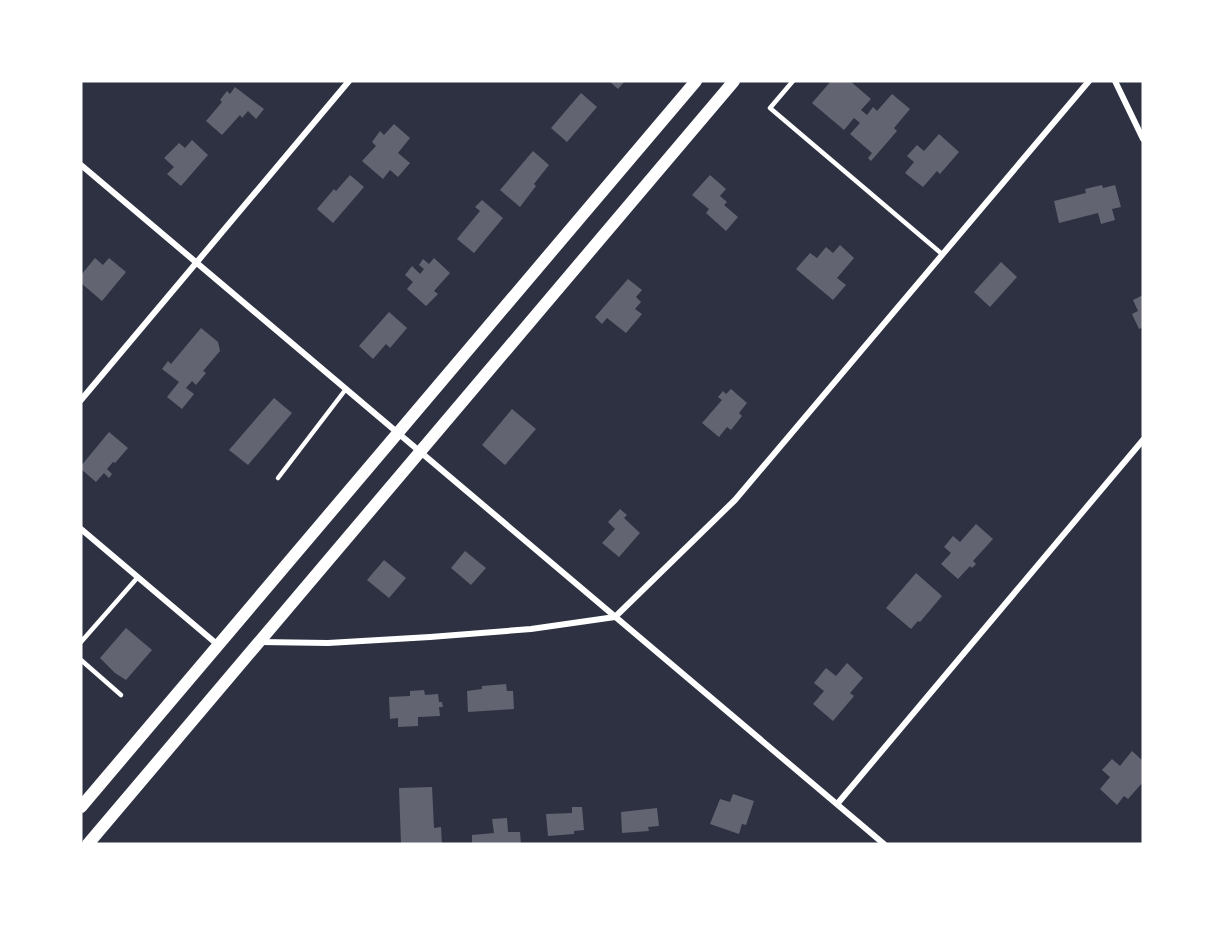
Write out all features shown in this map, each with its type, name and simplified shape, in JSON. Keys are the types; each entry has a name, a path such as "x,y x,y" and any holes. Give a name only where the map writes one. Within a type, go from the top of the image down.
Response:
{"main road":[{"path":"81,807 696,81"},
{"path":"88,844 734,81"}],"street":[{"path":"81,400 350,81"},
{"path":"260,642 328,643 430,637 531,629 615,617 735,500 1089,81"},
{"path":"1115,81 1143,139"},
{"path":"81,165 884,844"},
{"path":"838,803 1143,440"},
{"path":"81,529 219,645"}],"lane":[{"path":"793,81 770,108 942,254"},
{"path":"278,478 346,389"},
{"path":"81,642 138,577"},
{"path":"81,660 121,695"}],"building":[{"path":"609,81 625,81 618,89"},
{"path":"831,81 850,81 871,99 861,110 867,115 873,107 877,111 892,94 910,109 894,128 897,131 871,161 868,158 872,153 850,134 860,123 854,118 844,130 812,103"},
{"path":"235,87 264,109 256,119 248,111 242,118 240,115 222,135 206,121 222,102 220,100 227,91 230,94"},
{"path":"581,93 597,107 567,142 551,128"},
{"path":"394,124 410,138 398,153 410,163 398,177 390,170 383,179 362,161 376,146 372,142 380,131 384,135"},
{"path":"939,134 959,152 940,174 937,171 923,187 905,173 914,162 907,156 917,145 924,151"},
{"path":"192,140 208,155 181,186 167,174 174,167 164,158 179,143 185,148"},
{"path":"533,151 549,165 520,207 500,190"},
{"path":"350,175 364,187 333,223 317,209"},
{"path":"710,175 726,189 720,196 727,202 724,205 738,217 726,231 706,213 709,209 692,195"},
{"path":"1102,185 1103,188 1115,185 1121,207 1112,209 1115,220 1101,224 1098,213 1059,223 1054,201 1086,193 1085,189"},
{"path":"482,200 503,218 474,253 457,239 480,211 475,207"},
{"path":"840,245 854,258 837,278 846,285 833,300 796,269 810,253 817,258 826,247 833,253"},
{"path":"95,258 103,265 109,258 126,272 102,301 81,283 81,275"},
{"path":"434,258 450,273 434,291 438,294 426,306 407,289 413,282 405,275 412,266 420,274 424,269 419,265 423,259 429,264"},
{"path":"1001,262 1017,277 990,307 974,292"},
{"path":"628,279 642,290 636,297 641,302 635,309 642,314 626,333 607,318 602,324 595,317"},
{"path":"1143,295 1143,327 1139,329 1132,314 1138,311 1133,300"},
{"path":"389,312 407,328 390,348 386,344 373,359 359,346"},
{"path":"201,328 218,342 220,351 203,371 206,373 196,385 192,381 186,388 194,394 182,409 167,397 179,382 162,369 168,361 171,364"},
{"path":"731,389 747,403 739,413 742,416 731,430 727,427 719,437 702,423 722,400 718,397 723,391 726,394"},
{"path":"274,398 292,413 248,465 229,450"},
{"path":"512,409 536,429 505,465 482,445"},
{"path":"109,432 128,448 107,469 112,474 109,478 104,473 96,482 81,469 81,466"},
{"path":"620,509 627,515 624,518 640,533 619,557 602,543 615,529 608,522"},
{"path":"976,524 993,539 973,561 976,564 972,568 970,566 958,579 941,564 951,553 944,547 953,536 960,542"},
{"path":"465,551 486,568 471,585 451,568"},
{"path":"384,560 406,578 389,598 367,580"},
{"path":"916,573 942,596 911,629 886,608"},
{"path":"126,628 152,650 126,680 100,658"},
{"path":"847,663 863,678 850,693 854,696 833,721 813,704 824,691 814,683 826,668 836,676"},
{"path":"506,684 507,691 513,691 514,709 468,712 467,691 482,689 482,686"},
{"path":"424,690 425,695 438,694 439,702 442,702 443,707 439,707 440,716 418,717 418,726 398,727 398,718 390,719 389,697 410,696 410,691"},
{"path":"1132,751 1143,761 1143,782 1128,799 1124,796 1117,805 1100,789 1110,777 1102,770 1112,759 1120,766"},
{"path":"432,787 434,828 441,827 442,844 401,844 399,788"},
{"path":"733,794 754,801 746,825 742,824 739,834 710,824 720,799 730,802"},
{"path":"572,807 582,807 584,830 574,831 574,834 548,836 546,814 572,813"},
{"path":"657,808 659,826 648,827 649,831 622,833 621,812"},
{"path":"507,818 508,832 520,832 521,844 472,844 472,835 494,833 492,819"}]}
